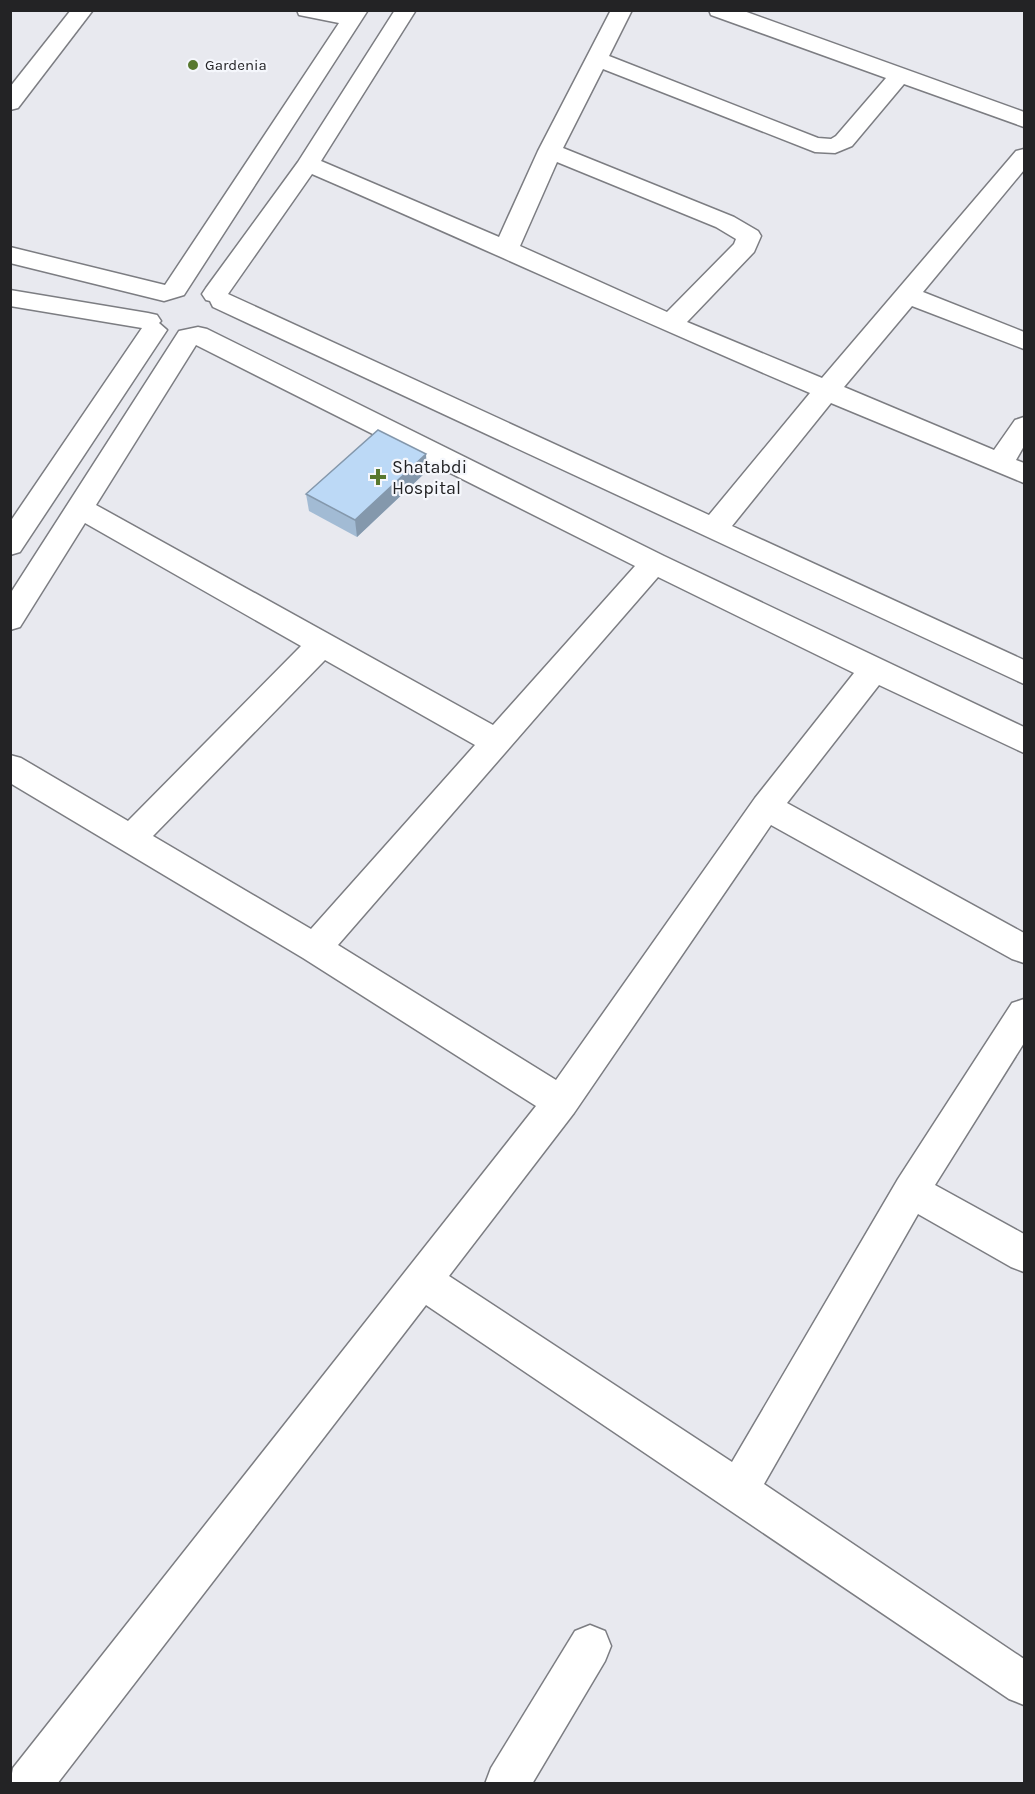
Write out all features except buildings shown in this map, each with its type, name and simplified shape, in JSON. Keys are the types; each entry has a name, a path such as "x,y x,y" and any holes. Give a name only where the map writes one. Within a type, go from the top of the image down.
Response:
{"street":[{"path":"10,103 83,10"},
{"path":"151,326 146,314 149,306 170,291 355,15 307,10"},
{"path":"218,297 308,164 406,10"},
{"path":"506,249 550,151 622,10"},
{"path":"719,10 1024,120"},
{"path":"596,59 825,147 835,146 844,141 899,76"},
{"path":"550,151 726,222 749,236 745,247 670,324"},
{"path":"714,529 827,390 1024,156"},
{"path":"308,164 506,249 670,324 1024,474"},
{"path":"10,255 170,291 197,288 1024,673"},
{"path":"908,295 1024,341"},
{"path":"10,619 193,336 218,324 224,308 218,297"},
{"path":"10,298 151,326 164,335 193,336 654,563 1024,741"},
{"path":"10,545 151,326"},
{"path":"1000,462 1024,426"},
{"path":"80,508 496,742"},
{"path":"315,948 654,563"},
{"path":"130,839 322,644"},
{"path":"29,1784 561,1102 766,807 875,668"},
{"path":"10,767 315,948 561,1102"},
{"path":"766,807 1024,949"},
{"path":"738,1490 911,1191 1024,1014"},
{"path":"911,1191 1024,1254"},
{"path":"422,1280 1024,1684"},
{"path":"507,1784 590,1646"}],"place":[{"name":"Gardenia","path":"193,65"},
{"name":"Shatabdi Hospital","path":"378,477"}]}
